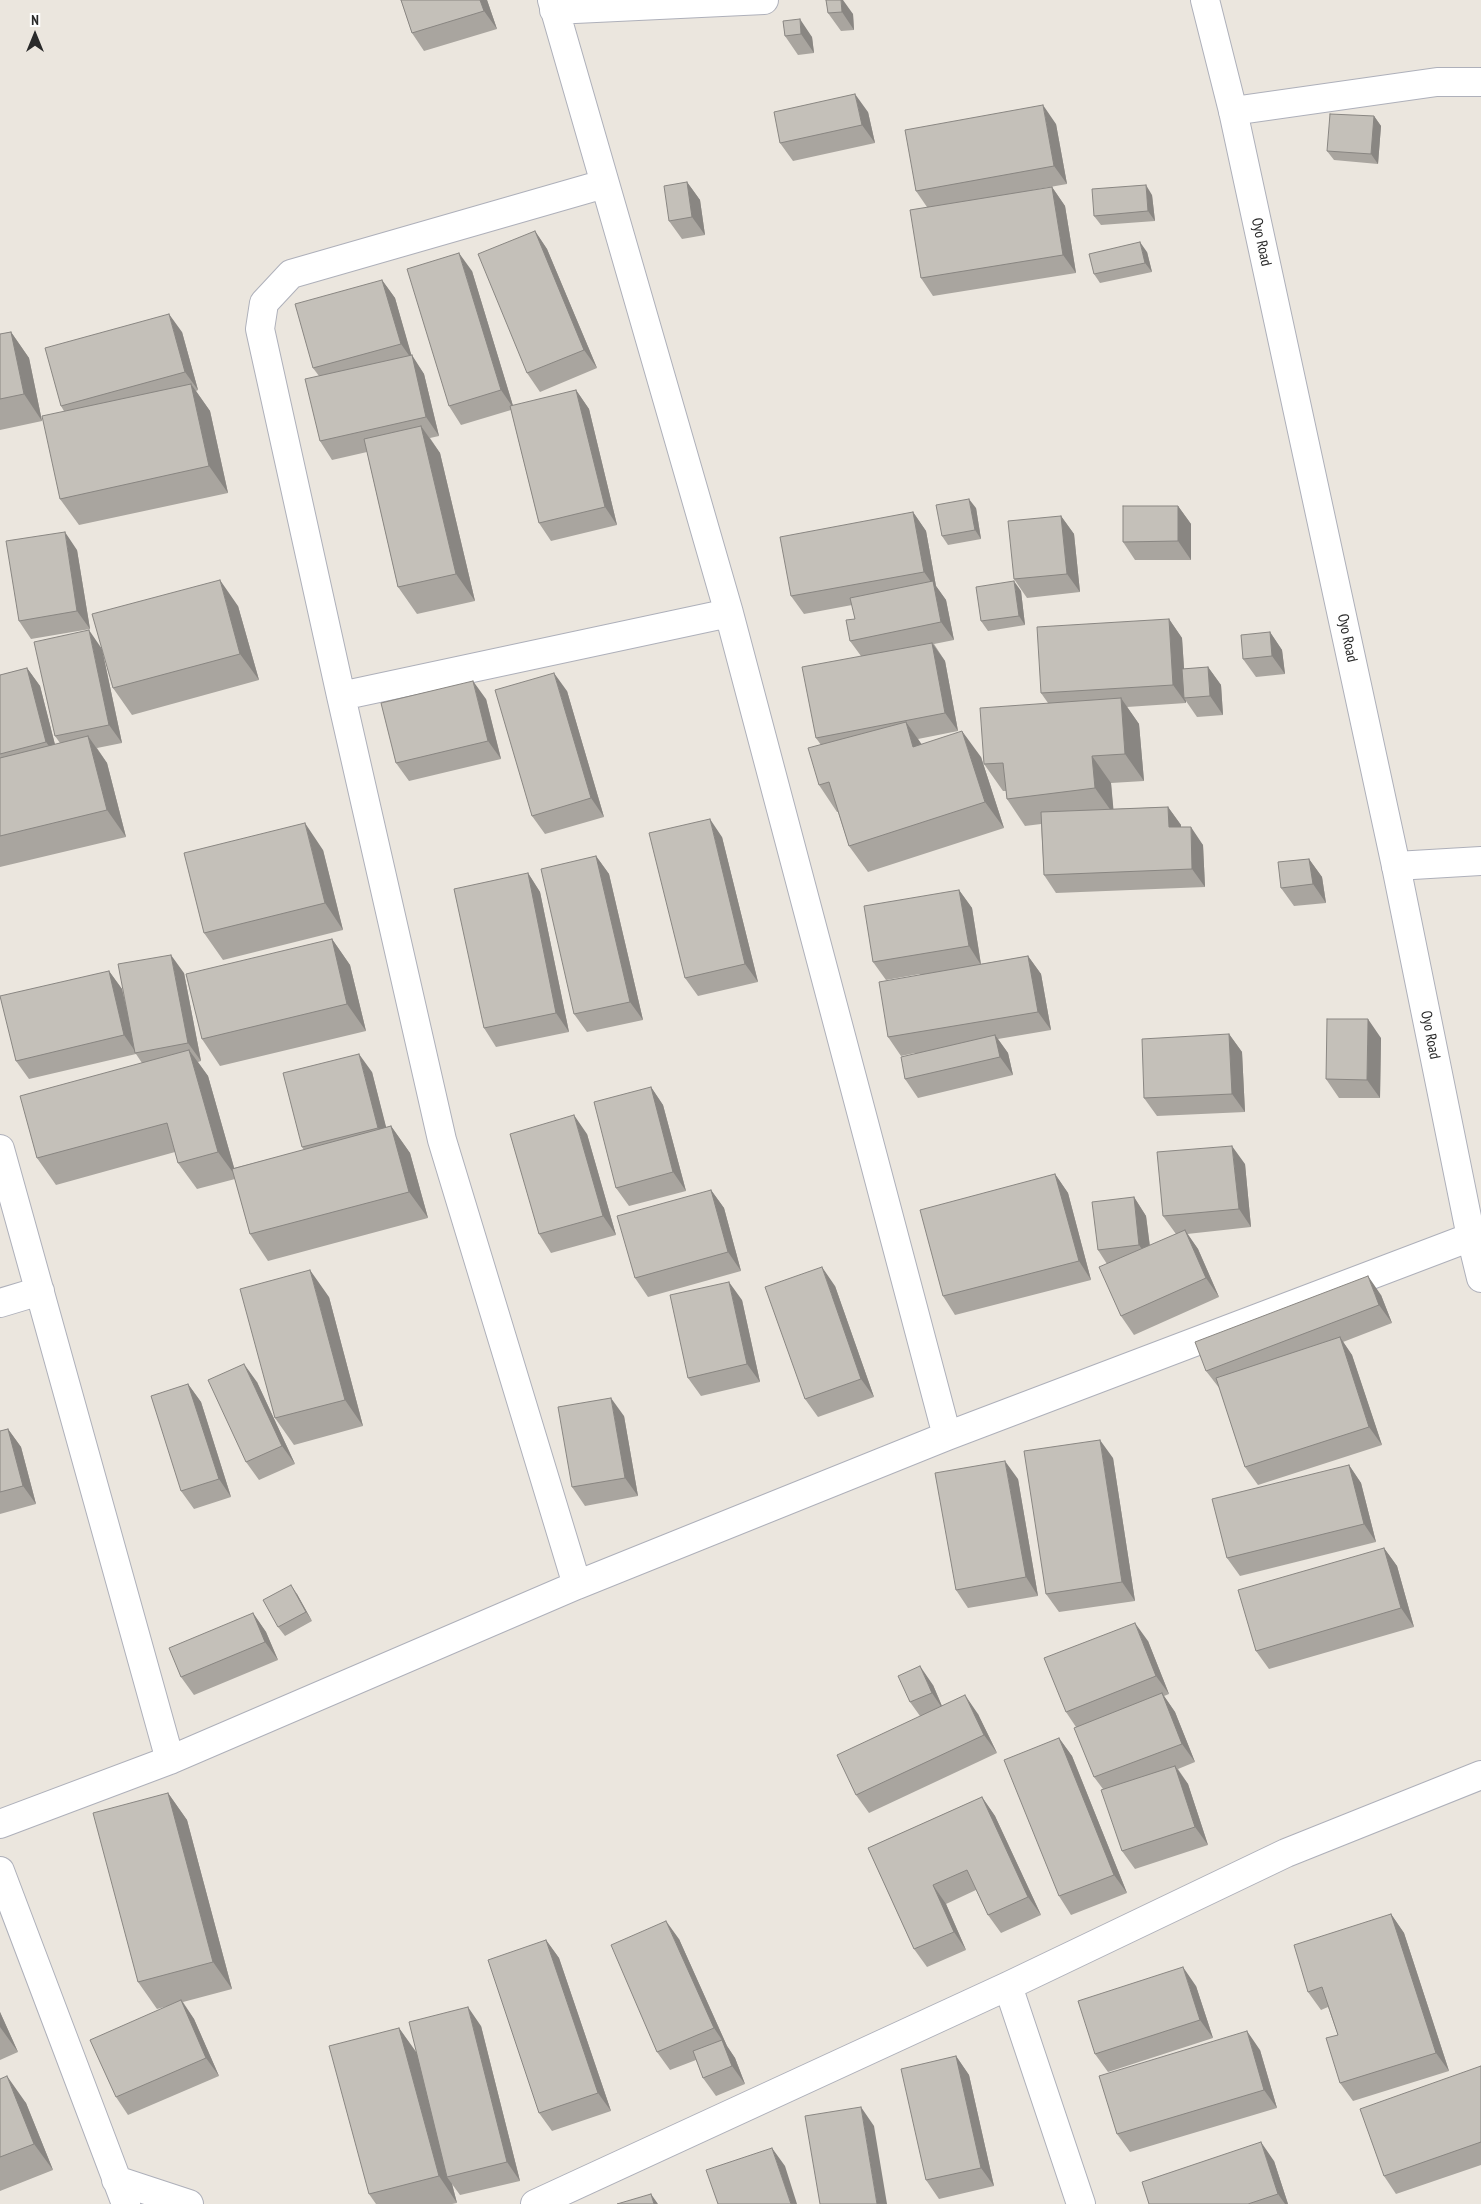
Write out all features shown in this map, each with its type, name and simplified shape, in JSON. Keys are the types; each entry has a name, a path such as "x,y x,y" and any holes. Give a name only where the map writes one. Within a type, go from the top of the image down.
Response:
{"street":[{"path":"764,0 553,5 729,613 947,1436"},
{"name":"Oyo Road","path":"1205,0 1233,111 1396,866 1470,1237 1481,1278"},
{"path":"1233,111 1437,82 1481,82"},
{"path":"577,1585 442,1140 260,329 264,303 291,274 604,184"},
{"path":"341,696 729,613"},
{"path":"1396,866 1481,862"},
{"path":"0,1149 170,1760"},
{"path":"0,1824 170,1760 577,1585 947,1436 1470,1237"},
{"path":"0,1303 40,1291"},
{"path":"535,2204 1008,1986 1286,1853 1481,1776"},
{"path":"0,1871 121,2192 189,2204"},
{"path":"1008,1986 1081,2204"}],"building":[{"path":"401,0 480,0 484,11 412,33"},
{"path":"826,0 841,0 842,12 828,13"},
{"path":"800,19 801,34 785,36 783,21"},
{"path":"855,94 862,125 780,143 774,112"},
{"path":"1043,105 1054,166 916,191 905,130"},
{"path":"1330,114 1374,116 1371,154 1327,151"},
{"path":"687,182 692,217 669,221 664,186"},
{"path":"1146,185 1148,211 1094,216 1092,189"},
{"path":"1052,187 1063,255 921,278 910,210"},
{"path":"535,231 584,350 527,373 478,254"},
{"path":"1140,242 1145,263 1094,274 1089,254"},
{"path":"459,253 501,390 449,406 407,269"},
{"path":"382,280 401,344 313,368 295,304"},
{"path":"169,314 185,372 61,406 45,348"},
{"path":"11,332 24,394 0,399 0,334"},
{"path":"412,355 426,417 320,441 305,379"},
{"path":"191,384 209,466 60,499 42,416"},
{"path":"576,390 605,507 539,523 510,406"},
{"path":"421,426 456,574 398,587 364,439"},
{"path":"969,499 975,530 942,536 936,505"},
{"path":"1123,506 1178,506 1178,541 1123,542"},
{"path":"913,512 924,572 791,596 780,537"},
{"path":"1061,516 1067,574 1014,579 1008,521"},
{"path":"65,532 77,611 19,621 6,541"},
{"path":"220,580 240,654 113,688 92,614"},
{"path":"933,581 941,622 850,641 846,620 855,619 850,598"},
{"path":"1014,581 1019,616 981,621 976,587"},
{"path":"1169,619 1173,685 1041,693 1037,627"},
{"path":"89,630 109,725 55,736 34,642"},
{"path":"1270,632 1272,656 1243,659 1241,635"},
{"path":"932,643 945,713 816,738 802,667"},
{"path":"1208,667 1210,696 1184,698 1182,669"},
{"path":"27,668 46,742 0,754 0,675"},
{"path":"554,673 591,798 532,816 495,690"},
{"path":"473,681 488,741 396,763 381,703"},
{"path":"1121,698 1125,754 1092,756 1095,788 1007,799 1003,763 984,764 980,708"},
{"path":"906,722 913,747 962,731 985,802 849,846 829,782 819,785 808,748"},
{"path":"88,736 107,810 0,836 0,758"},
{"path":"1168,807 1169,827 1191,827 1192,869 1044,875 1041,812"},
{"path":"710,819 745,964 685,978 649,833"},
{"path":"305,823 325,903 204,933 184,853"},
{"path":"596,856 630,1002 574,1014 541,869"},
{"path":"1309,859 1313,884 1281,888 1278,862"},
{"path":"528,873 556,1013 484,1028 454,889"},
{"path":"959,890 969,946 873,962 864,906"},
{"path":"332,939 347,1004 202,1039 186,974"},
{"path":"171,955 188,1043 135,1053 118,964"},
{"path":"1028,956 1038,1012 888,1037 879,982"},
{"path":"109,971 124,1035 16,1061 0,996"},
{"path":"1327,1019 1368,1019 1367,1080 1326,1079"},
{"path":"1229,1034 1232,1094 1144,1098 1142,1039"},
{"path":"995,1035 1000,1057 905,1079 901,1057"},
{"path":"189,1050 218,1152 178,1163 167,1123 37,1158 20,1096"},
{"path":"359,1054 378,1128 302,1147 283,1073"},
{"path":"651,1087 673,1172 616,1188 594,1102"},
{"path":"574,1115 603,1216 539,1234 510,1134"},
{"path":"391,1126 409,1192 250,1234 232,1169"},
{"path":"1232,1146 1239,1209 1163,1216 1157,1152"},
{"path":"1055,1174 1079,1261 943,1296 920,1210"},
{"path":"711,1190 728,1252 635,1278 617,1216"},
{"path":"1134,1197 1139,1245 1098,1250 1092,1202"},
{"path":"1185,1230 1206,1278 1121,1316 1099,1267"},
{"path":"822,1267 861,1379 805,1399 765,1287"},
{"path":"310,1270 345,1400 275,1418 240,1289"},
{"path":"1368,1276 1379,1305 1206,1371 1195,1342"},
{"path":"729,1282 747,1364 688,1378 670,1295"},
{"path":"1340,1337 1369,1427 1245,1467 1216,1378"},
{"path":"244,1364 282,1446 246,1462 208,1380"},
{"path":"188,1384 219,1479 181,1491 151,1396"},
{"path":"611,1398 625,1478 572,1487 558,1407"},
{"path":"8,1429 23,1486 0,1492 0,1431"},
{"path":"1100,1440 1122,1582 1046,1594 1024,1451"},
{"path":"1005,1461 1026,1577 956,1590 935,1473"},
{"path":"1349,1465 1364,1524 1227,1558 1212,1499"},
{"path":"1384,1548 1401,1608 1256,1651 1238,1590"},
{"path":"291,1585 306,1612 278,1627 263,1600"},
{"path":"253,1613 265,1642 181,1677 169,1648"},
{"path":"1135,1623 1156,1676 1066,1712 1044,1658"},
{"path":"920,1666 932,1693 910,1702 898,1676"},
{"path":"1162,1693 1182,1744 1094,1777 1074,1728"},
{"path":"965,1695 984,1735 856,1795 837,1755"},
{"path":"1059,1738 1114,1875 1059,1896 1004,1760"},
{"path":"1175,1766 1195,1827 1122,1851 1101,1790"},
{"path":"168,1793 213,1962 138,1982 93,1813"},
{"path":"982,1797 1028,1897 988,1915 967,1870 933,1885 954,1932 914,1949 868,1848"},
{"path":"1391,1914 1436,2053 1340,2083 1326,2038 1338,2035 1322,1987 1308,1992 1294,1945"},
{"path":"666,1921 714,2028 657,2052 611,1945"},
{"path":"546,1940 598,2093 539,2113 488,1960"},
{"path":"1183,1967 1200,2020 1095,2054 1078,2001"},
{"path":"181,2000 206,2058 116,2097 90,2040"},
{"path":"468,2007 507,2162 447,2177 409,2022"},
{"path":"399,2028 439,2176 369,2194 329,2046"},
{"path":"1247,2031 1264,2090 1117,2134 1099,2076"},
{"path":"722,2040 732,2066 703,2078 693,2051"},
{"path":"956,2056 981,2168 926,2180 901,2069"},
{"path":"1481,2066 1481,2142 1384,2176 1360,2109"},
{"path":"7,2076 34,2144 0,2157 0,2079"},
{"path":"861,2107 877,2204 820,2204 805,2116"},
{"path":"1261,2142 1278,2194 1248,2204 1149,2204 1142,2182"},
{"path":"772,2148 791,2204 718,2204 706,2170"},
{"path":"651,2194 654,2204 617,2204"}]}
